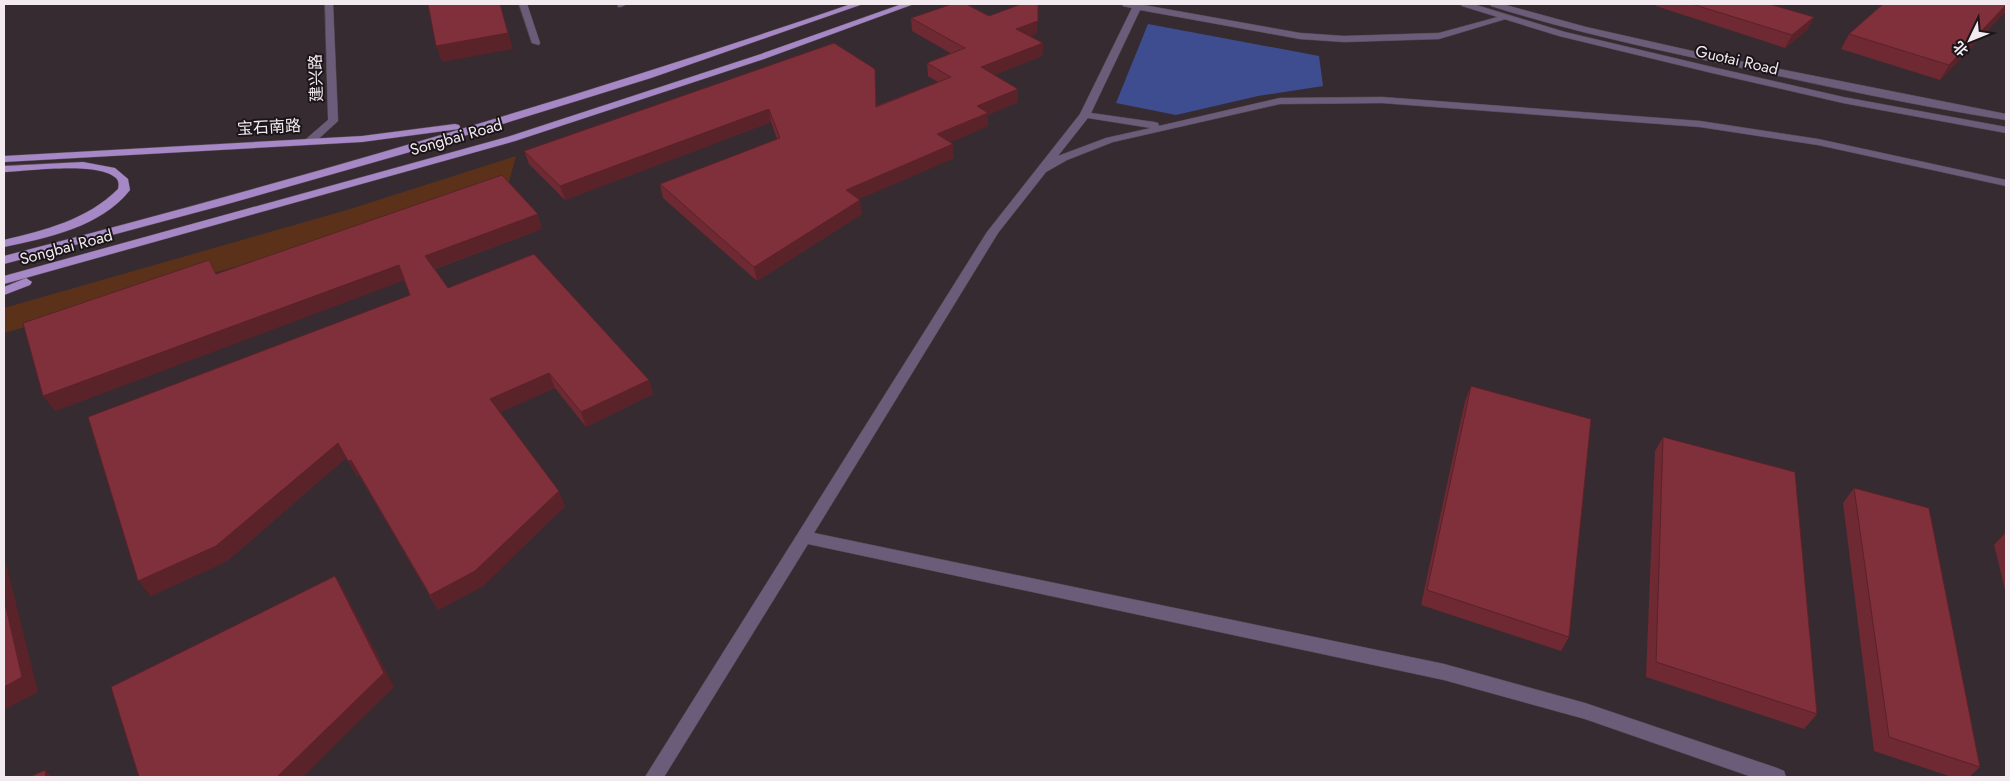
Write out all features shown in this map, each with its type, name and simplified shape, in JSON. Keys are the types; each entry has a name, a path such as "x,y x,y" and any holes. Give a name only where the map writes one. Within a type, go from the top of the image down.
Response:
{"main road":[{"path":"4,260 134,226 534,112 676,68 859,4"},
{"name":"Songbai Road","path":"4,280 87,259 511,139 762,57 910,4"},
{"name":"宝石南路","path":"4,158 362,139 424,132 534,112"},
{"path":"4,169 83,165"},
{"name":"Songbai Road","path":"4,244 78,222 115,202 124,190 124,182 119,174 106,169 83,165"},
{"path":"4,291 87,259"}],"street":[{"name":"建兴路","path":"310,141 333,122 329,4"},
{"name":"Guotai Road","path":"1465,4 1505,18 1562,34 1843,100 2006,130"},
{"name":"Guotai Road","path":"1494,4 1602,34 1706,58 2006,117"},
{"path":"654,777 994,232 1085,115 1132,5 1300,36 1344,40 1439,36 1505,18"},
{"path":"1041,170 1063,158 1110,140 1162,126 1280,101 1382,100 1700,124 1818,142 2006,183"},
{"path":"1085,115 1162,126"},
{"path":"804,537 1444,672 1585,711 1777,777"}],"lane":[{"path":"523,4 536,43"}],"shaded area":[{"path":"516,156 507,189 4,333 4,308 347,210"}],"water":[{"path":"1148,24 1319,56 1323,86 1258,96 1176,115 1116,103"}],"building":[{"path":"428,4 500,4 508,33 436,46"},
{"path":"952,4 966,4 989,16 1021,4 1038,4 1038,21 1016,29 1043,43 981,67 1018,89 977,106 988,113 937,134 953,144 846,190 860,200 754,267 660,184 780,138 769,109 560,186 524,151 834,43 875,69 876,107 951,77 927,63 965,48 911,18"},
{"path":"1692,4 1769,4 1814,17 1792,35"},
{"path":"1883,4 2006,5 1949,65 1849,34"},
{"path":"502,175 538,214 425,256 448,288 534,254 649,380 581,412 549,373 490,399 559,491 475,571 430,595 351,460 348,461 338,443 216,546 138,581 88,417 410,295 399,265 43,396 23,323 209,260 216,274"},
{"path":"1471,386 1591,419 1569,637 1427,590"},
{"path":"1663,437 1795,472 1817,714 1656,662"},
{"path":"1854,488 1929,508 1980,767 1889,737"},
{"path":"335,576 384,673 277,777 139,777 111,687"},
{"path":"4,599 22,677 4,687"},
{"path":"45,770 46,777 30,777"}]}
